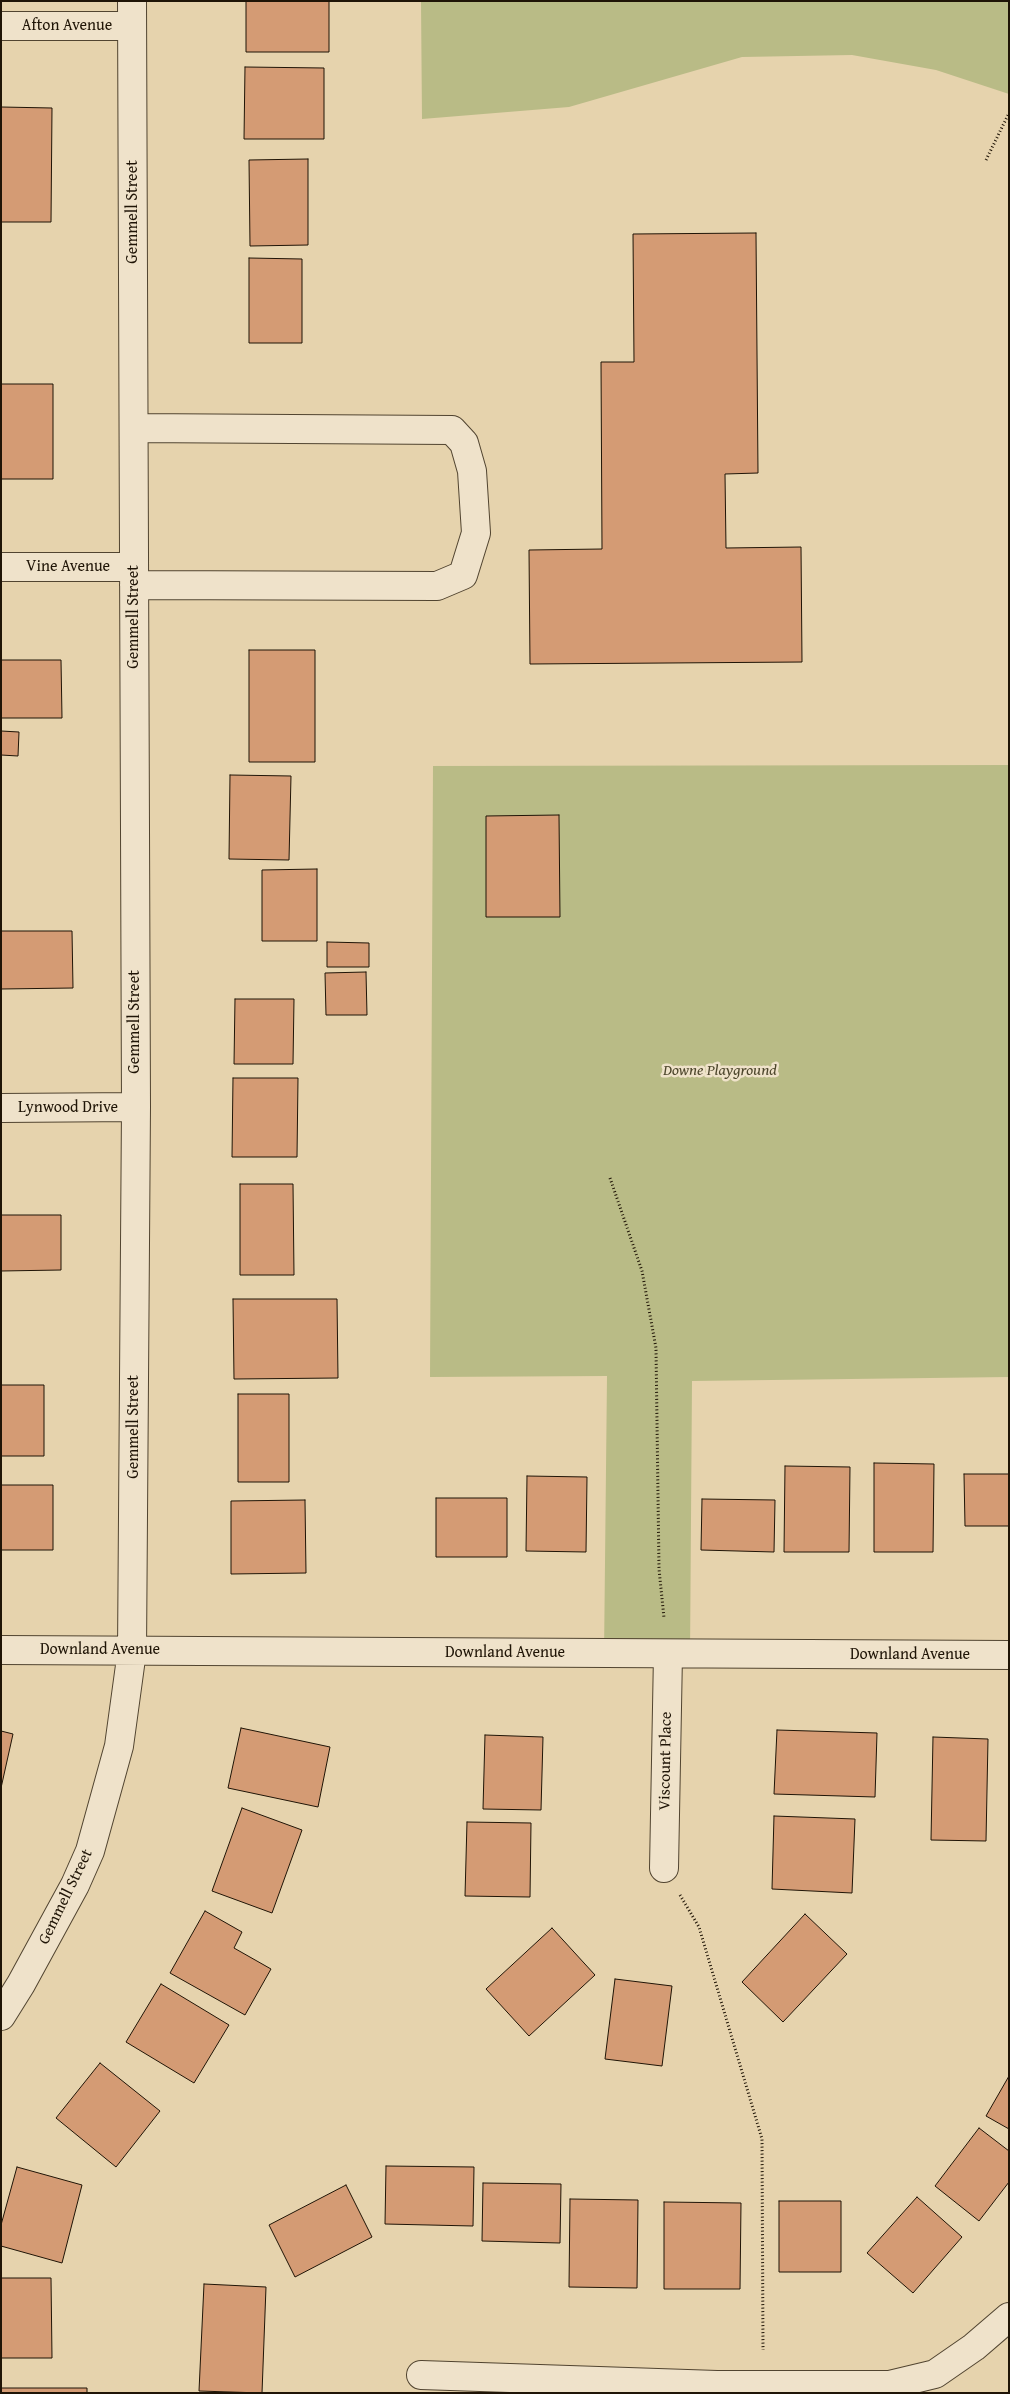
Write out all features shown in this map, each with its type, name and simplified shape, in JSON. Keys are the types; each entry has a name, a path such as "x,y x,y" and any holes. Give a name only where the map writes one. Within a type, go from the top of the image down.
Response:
{"street":[{"name":"Afton Avenue","path":"1,26 132,14"},
{"name":"Gemmell Street","path":"1,2016 21,1984 70,1893 90,1851 119,1746 132,1651 136,1108 132,14"},
{"name":"Vine Avenue","path":"1,567 134,576 438,586 463,575 476,533 472,471 464,442 452,430 134,428"},
{"name":"Lynwood Drive","path":"1,1108 136,1108"},
{"name":"Downland Avenue","path":"1,1650 1009,1655"},
{"name":"Viscount Place","path":"664,1868 668,1654"},
{"path":"421,2375 717,2389 763,2386 889,2385 935,2374 974,2347 1009,2317"}],"path":[{"path":"986,160 1009,113"},
{"path":"610,1178 642,1271 656,1348 659,1569 668,1654"},
{"path":"664,1868 699,1927 762,2139 763,2386"}],"green space":[{"path":"421,1 1009,1 1009,94 936,70 852,55 742,57 569,107 422,119"},
{"name":"Downe Playground","path":"1009,765 1009,1377 692,1381 690,1656 604,1656 607,1376 430,1377 433,766"}],"building":[{"path":"246,1 329,1 329,52 246,52"},
{"path":"245,67 324,68 324,139 244,139"},
{"path":"1,107 52,108 51,222 1,222"},
{"path":"308,159 308,245 250,246 249,160"},
{"path":"756,233 758,473 725,474 726,548 801,547 802,662 530,664 529,550 602,549 601,362 634,362 633,234"},
{"path":"249,258 302,259 302,343 249,343"},
{"path":"1,384 53,384 53,479 1,479"},
{"path":"249,650 315,650 315,762 249,762"},
{"path":"1,660 61,660 62,718 1,718"},
{"path":"1,731 19,732 18,756 1,755"},
{"path":"230,775 291,776 289,860 229,859"},
{"path":"559,815 560,917 486,917 486,816"},
{"path":"317,869 317,941 262,941 262,870"},
{"path":"1,931 72,931 73,988 1,989"},
{"path":"327,942 369,943 369,967 327,967"},
{"path":"366,972 367,1015 326,1015 325,973"},
{"path":"235,999 294,999 293,1064 234,1064"},
{"path":"233,1078 298,1078 297,1157 232,1157"},
{"path":"240,1184 293,1184 294,1275 240,1275"},
{"path":"1,1215 61,1215 61,1270 1,1271"},
{"path":"233,1299 337,1299 338,1378 234,1379"},
{"path":"1,1385 44,1385 44,1456 1,1456"},
{"path":"238,1394 289,1394 289,1482 238,1482"},
{"path":"874,1463 934,1464 933,1552 874,1552"},
{"path":"785,1466 850,1467 849,1552 784,1552"},
{"path":"964,1474 1009,1474 1009,1526 965,1526"},
{"path":"527,1476 587,1477 586,1552 526,1551"},
{"path":"1,1485 53,1485 53,1550 1,1550"},
{"path":"436,1498 507,1498 507,1557 436,1557"},
{"path":"702,1499 775,1500 774,1552 701,1550"},
{"path":"305,1500 306,1573 231,1574 231,1501"},
{"path":"241,1728 330,1747 318,1807 228,1788"},
{"path":"777,1730 877,1733 875,1797 774,1794"},
{"path":"1,1731 13,1734 1,1788"},
{"path":"485,1735 543,1737 541,1810 483,1809"},
{"path":"933,1737 988,1739 986,1841 931,1840"},
{"path":"242,1808 302,1830 272,1913 212,1891"},
{"path":"774,1816 855,1819 852,1893 772,1889"},
{"path":"467,1822 531,1823 530,1897 465,1896"},
{"path":"205,1911 242,1932 234,1948 271,1969 245,2015 170,1973"},
{"path":"805,1914 847,1954 783,2022 742,1982"},
{"path":"552,1928 595,1975 529,2036 486,1989"},
{"path":"615,1979 672,1986 662,2066 605,2059"},
{"path":"161,1984 229,2025 194,2083 126,2042"},
{"path":"100,2063 160,2111 116,2167 56,2118"},
{"path":"1009,2076 1009,2129 986,2116"},
{"path":"979,2128 1009,2151 1009,2182 979,2221 935,2186"},
{"path":"386,2166 474,2167 473,2226 385,2224"},
{"path":"17,2167 82,2185 62,2263 1,2246 1,2225"},
{"path":"483,2183 561,2184 560,2243 482,2241"},
{"path":"346,2185 372,2237 295,2277 269,2225"},
{"path":"917,2197 962,2237 913,2293 867,2253"},
{"path":"570,2199 638,2200 637,2288 569,2287"},
{"path":"779,2201 841,2201 841,2272 779,2272"},
{"path":"664,2202 741,2203 740,2289 664,2289"},
{"path":"1,2278 51,2278 52,2358 1,2358"},
{"path":"204,2284 266,2287 262,2393 199,2391"},
{"path":"1,2388 87,2388 87,2393 1,2393"}]}
